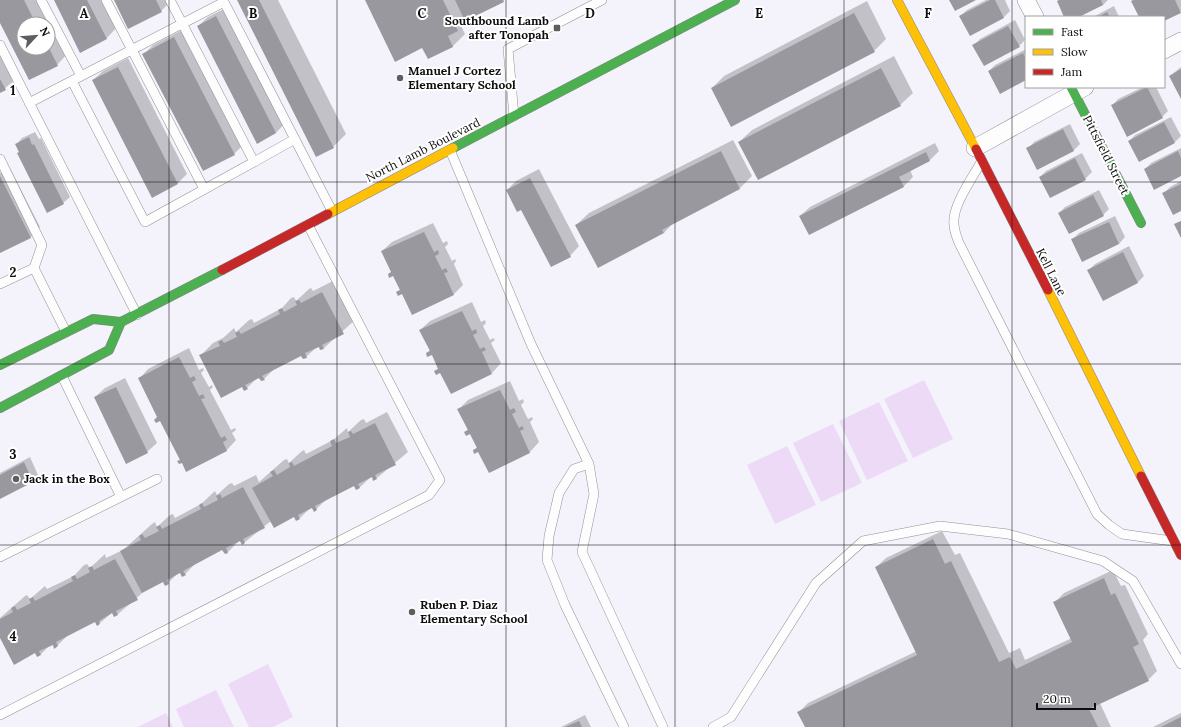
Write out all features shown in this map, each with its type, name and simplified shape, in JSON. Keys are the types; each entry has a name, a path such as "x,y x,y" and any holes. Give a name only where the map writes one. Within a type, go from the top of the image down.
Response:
{"main road":[{"name":"North Lamb Boulevard","path":"0,365 93,319 121,322 137,315 735,0"},
{"name":"Kell Lane","path":"897,0 978,154 1181,555"},
{"name":"Pittsfield Street","path":"1076,89 1141,223"},
{"path":"0,408 109,350 121,322"}],"street":[{"path":"1026,0 1034,16"},
{"path":"1165,49 1181,41"},
{"path":"978,154 1076,89"}],"lane":[{"path":"41,0 81,76"},
{"path":"106,0 204,189"},
{"path":"170,0 254,162"},
{"path":"514,117 508,50 602,0"},
{"path":"29,103 183,24 224,1 332,211"},
{"path":"0,45 137,315"},
{"path":"72,81 145,222 295,139"},
{"path":"450,150 531,344 589,464 594,494 582,552 663,727"},
{"path":"978,154 954,218 954,230 959,243 1097,514 1122,534 1174,541"},
{"path":"0,160 42,245 34,268 0,284"},
{"path":"0,715 429,495 438,485 440,480 308,224"},
{"path":"34,268 66,332"},
{"path":"62,376 121,497"},
{"path":"589,464 574,469 559,493 549,536 547,560 565,605 624,727"},
{"path":"0,557 157,479"},
{"path":"713,727 731,717 816,583 863,541 940,526 1008,534 1103,561 1133,581 1181,664"}],"shaded area":[{"path":"924,380 953,439 913,458 884,399"},
{"path":"879,402 908,461 867,480 839,421"},
{"path":"833,424 862,483 821,502 793,443"},
{"path":"787,446 816,505 775,524 747,465"},
{"path":"268,664 293,717 273,727 249,727 228,684"},
{"path":"216,690 234,727 184,727 176,709"},
{"path":"166,713 173,727 138,727"}],"building":[{"path":"0,0 24,0 32,16 16,16 16,54 0,23"},
{"path":"54,0 87,0 107,39 80,53"},
{"path":"114,0 156,0 162,12 128,29"},
{"path":"237,0 259,0 334,148 316,157"},
{"path":"365,0 443,0 458,31 448,36 453,47 428,59 422,48 395,62"},
{"path":"455,0 503,0 504,2 465,21"},
{"path":"949,0 976,0 955,11"},
{"path":"990,0 995,0 1004,18 970,36 959,16"},
{"path":"1101,0 1103,5 1081,16 1064,16 1057,1"},
{"path":"1175,0 1181,13 1165,21 1165,16 1138,16 1131,1"},
{"path":"1107,12 1109,16 1100,16"},
{"path":"854,13 875,52 731,127 711,88"},
{"path":"216,16 276,133 257,144 197,26"},
{"path":"1008,26 1020,47 984,66 972,45"},
{"path":"174,37 235,155 203,171 142,54"},
{"path":"1023,53 1025,58 1025,81 1000,94 988,71"},
{"path":"17,56 53,56 58,66 29,80"},
{"path":"118,67 178,184 152,198 92,80"},
{"path":"881,68 901,106 758,180 738,142"},
{"path":"1181,69 1181,99 1169,76"},
{"path":"0,79 6,90 0,93"},
{"path":"1148,88 1163,118 1127,137 1111,105"},
{"path":"1164,122 1175,143 1139,162 1128,141"},
{"path":"1063,129 1074,151 1037,170 1026,148"},
{"path":"29,137 64,204 47,213 17,153 19,152 15,144"},
{"path":"721,151 740,189 662,230 664,233 598,268 575,225"},
{"path":"1178,151 1181,158 1181,176 1154,190 1144,169"},
{"path":"926,152 930,161 899,177 904,187 809,235 799,216"},
{"path":"1075,158 1086,180 1050,198 1039,177"},
{"path":"0,176 31,238 0,253"},
{"path":"530,178 571,257 551,267 521,210 517,212 506,190"},
{"path":"1181,184 1181,211 1173,215 1162,193"},
{"path":"1093,195 1104,216 1069,234 1058,213"},
{"path":"1181,221 1181,238 1174,224"},
{"path":"1109,222 1119,244 1082,262 1071,239"},
{"path":"424,232 434,252 438,250 439,254 435,256 442,270 446,268 448,272 444,273 454,295 412,315 402,294 398,296 396,292 400,290 393,276 389,278 388,274 391,272 381,251"},
{"path":"1123,252 1138,283 1103,301 1087,270"},
{"path":"322,292 344,334 322,345 324,349 320,350 319,347 305,353 307,358 303,359 301,356 262,376 265,380 261,381 259,378 245,385 248,389 244,391 242,387 221,398 199,355 220,346 218,342 222,340 224,343 237,337 235,333 239,331 241,334 280,314 278,310 282,308 284,312 297,305 295,301 299,300 301,303"},
{"path":"462,311 472,331 476,329 477,333 473,335 480,349 484,347 486,350 482,352 492,374 451,394 440,373 436,375 434,371 438,369 432,355 427,357 426,353 430,351 419,330"},
{"path":"179,357 190,378 194,376 196,380 192,382 199,396 203,394 205,398 201,399 221,438 225,436 227,440 223,442 227,451 186,472 182,463 179,464 177,461 180,460 160,421 156,423 154,420 157,417 138,378"},
{"path":"116,387 148,453 126,464 94,397"},
{"path":"500,390 510,410 514,408 516,412 512,414 519,428 522,426 524,429 520,431 530,453 489,473 478,452 474,454 473,450 477,448 470,434 466,436 464,432 468,430 457,409"},
{"path":"375,423 396,465 375,475 377,479 373,481 372,477 358,484 360,488 356,490 354,486 315,506 317,510 314,512 312,508 298,515 300,519 296,521 294,517 274,528 252,488 273,476 270,472 274,470 277,475 290,467 289,463 292,462 294,466 332,446 330,441 334,439 336,443 350,437 348,432 351,431 353,434"},
{"name":"Jack in the Box","path":"24,462 33,482 0,499 0,475"},
{"path":"243,487 265,528 243,539 245,543 242,545 240,541 226,548 228,553 225,554 222,550 183,571 186,575 182,577 180,573 167,580 169,584 165,586 163,582 142,593 120,551 141,540 139,536 142,534 145,538 159,531 156,527 160,525 162,529 201,509 199,505 202,503 204,507 218,500 216,496 220,494 222,498"},
{"path":"933,539 945,564 951,561 999,662 1010,657 1016,669 1072,642 1053,602 1104,578 1111,595 1115,593 1139,644 1133,647 1149,681 1089,709 1098,727 805,727 797,712 917,655 875,567"},
{"path":"115,559 138,600 116,611 118,615 114,617 112,613 99,621 100,624 97,626 95,622 56,642 58,646 54,649 53,645 39,651 41,655 37,657 35,653 14,665 0,638 0,619 13,612 11,608 15,606 17,610 31,603 29,599 33,597 35,601 73,581 71,577 75,575 77,579 90,572 88,568 92,566 94,570"},
{"path":"1181,717 1181,727 1161,727"},
{"path":"579,721 582,727 565,727"}],"traffic: fast":[{"path":"453,148 735,0"},
{"path":"1072,88 1141,223"},
{"path":"0,365 93,319 121,322 222,270"},
{"path":"0,408 109,350 121,322"}],"traffic: slow":[{"path":"897,0 976,149"},
{"path":"328,214 453,148"},
{"path":"1048,290 1141,476"}],"traffic: jam":[{"path":"976,149 1048,290"},
{"path":"222,270 328,214"},
{"path":"1141,476 1181,555"}],"place":[{"name":"Southbound Lamb after Tonopah","path":"557,28"},
{"name":"Manuel J Cortez Elementary School","path":"400,78"},
{"name":"Jack in the Box","path":"16,479"},
{"name":"Ruben P. Diaz Elementary School","path":"412,612"}]}
